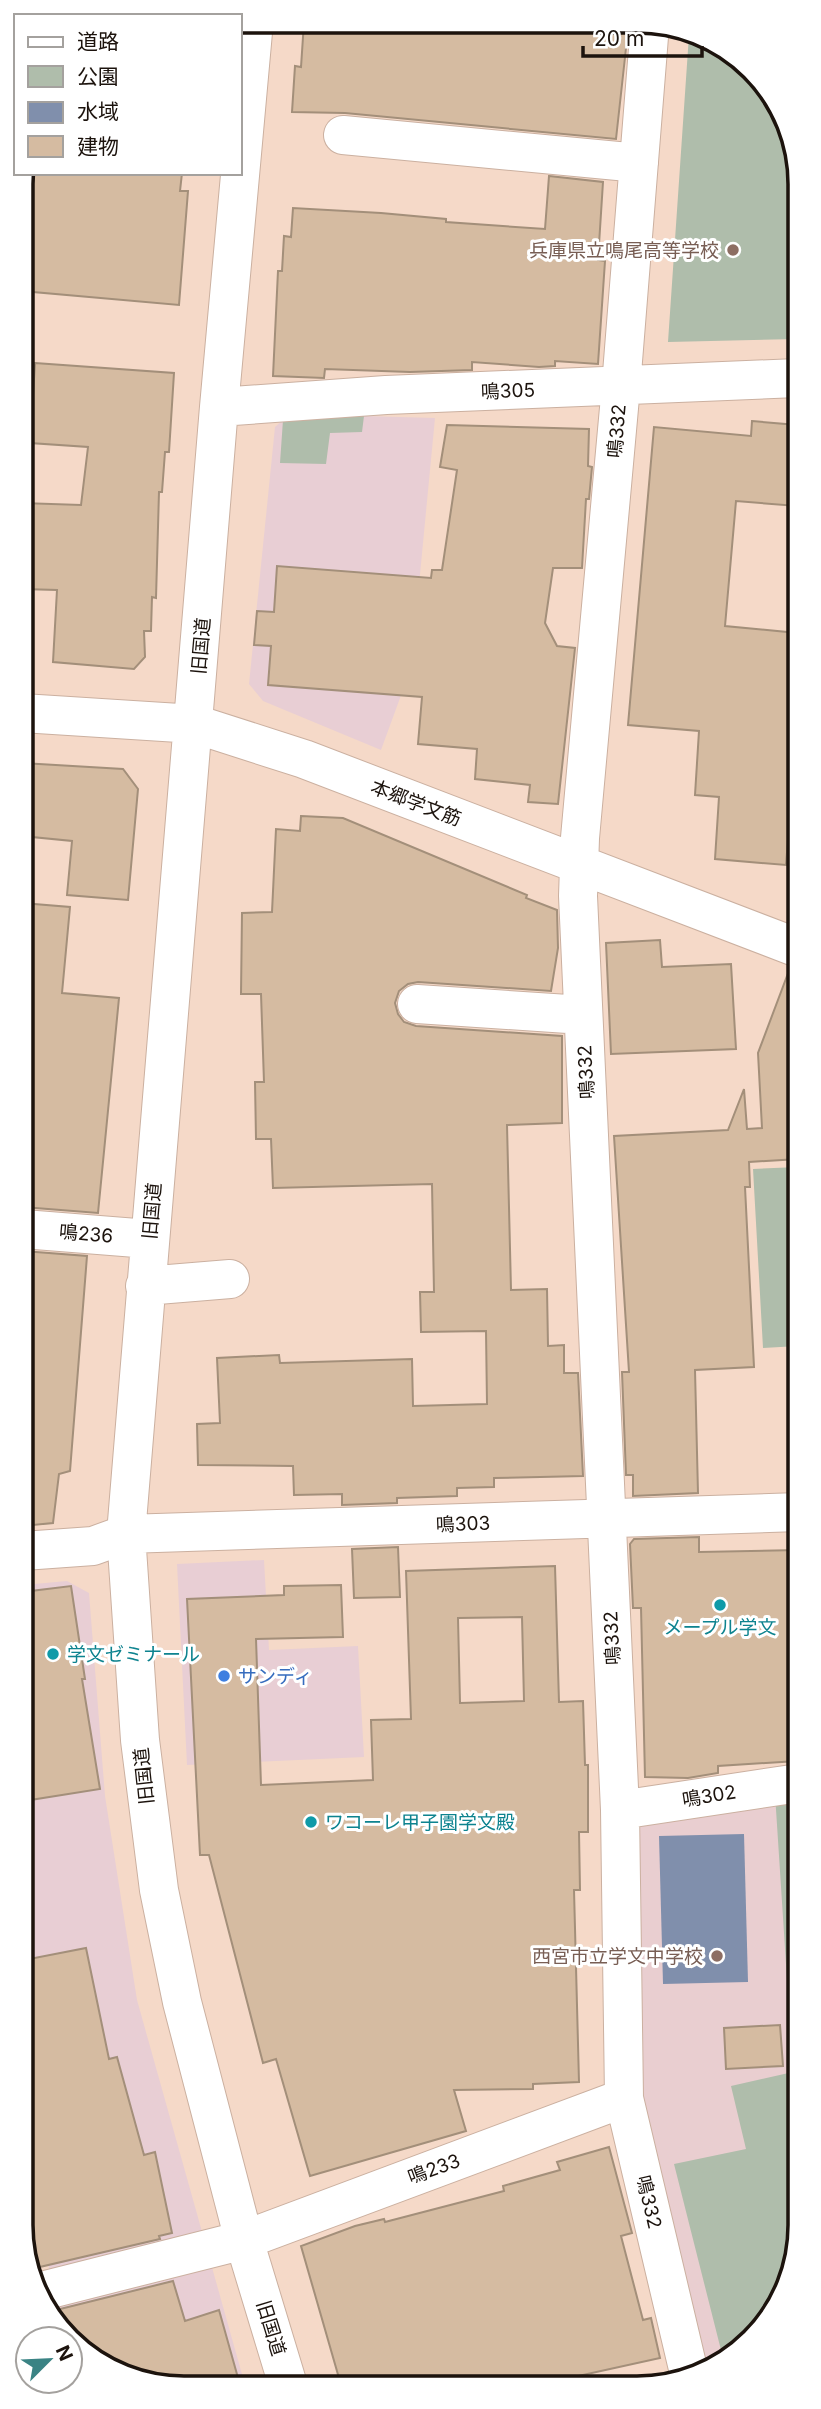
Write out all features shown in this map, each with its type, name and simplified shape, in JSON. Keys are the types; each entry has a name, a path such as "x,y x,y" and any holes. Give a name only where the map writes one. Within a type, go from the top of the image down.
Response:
{"street":[{"name":"旧国道","path":"242,154 253,33"},
{"name":"鳴332","path":"649,34 579,867 583,1015 620,1810 624,2098 688,2367"},
{"path":"343,135 639,163"},
{"name":"旧国道","path":"240,175 126,1534 140,1740 159,1890 182,2002 244,2240 285,2376"},
{"name":"鳴305","path":"219,407 386,395 788,379"},
{"name":"本郷学文筋","path":"34,714 195,724 304,759 579,867 788,944"},
{"path":"417,1004 583,1015"},
{"name":"鳴236","path":"33,1230 149,1239"},
{"path":"145,1286 230,1279"},
{"name":"鳴303","path":"33,1550 93,1546 126,1534 787,1512"},
{"name":"鳴302","path":"620,1810 787,1785"},
{"name":"鳴233","path":"48,2289 244,2240 624,2098"}],"shaded area":[{"path":"364,416 435,418 411,668 381,750 263,701 249,684 275,427 283,420"},
{"path":"264,1560 269,1650 358,1646 364,1757 187,1765 177,1564"},
{"path":"67,1581 89,1593 105,1796 137,2000 242,2376 184,2376 145,2371 109,2356 84,2338 84,2325 71,2325 56,2304 33,2187 33,1584"},
{"name":"西宮市立学文中学校","path":"787,1793 785,2254 776,2283 762,2309 736,2338 704,2360 640,2092 629,1819"}],"green space":[{"name":"兵庫県立鳴尾高等学校","path":"688,42 712,53 744,77 768,109 780,136 788,184 788,339 668,342"},
{"path":"364,416 362,432 330,433 326,464 280,463 283,420"},
{"path":"788,1167 787,1347 763,1348 753,1169"},
{"path":"787,1792 787,1981 775,1794"},
{"path":"787,2073 787,2235 780,2273 772,2292 750,2324 721,2350 674,2164 746,2149 731,2086"}],"water":[{"path":"744,1834 748,1982 663,1984 659,1836"}],"building":[{"path":"303,33 628,33 616,139 345,113 292,112 295,66 301,67"},
{"path":"34,175 182,175 180,191 188,191 179,305 34,292"},
{"path":"549,176 603,182 598,260 605,261 598,364 555,361 555,366 539,367 472,362 472,370 410,372 325,369 324,378 273,376 278,271 282,271 284,236 291,237 293,208 381,213 446,219 446,222 545,229"},
{"path":"35,363 174,373 169,452 165,452 162,492 159,492 156,598 152,597 151,631 144,631 145,657 134,669 53,662 57,590 34,589 34,503 81,505 88,447 34,443"},
{"path":"752,421 788,424 788,505 736,501 725,626 788,632 786,865 715,859 719,797 695,795 699,731 628,725 654,427 751,436"},
{"path":"447,425 589,429 588,466 592,467 589,499 586,499 582,568 553,568 545,623 557,646 575,648 558,804 528,802 530,785 475,779 477,749 418,744 422,697 268,685 271,646 254,645 257,611 274,612 277,566 431,578 432,570 442,570 457,470 440,467"},
{"path":"34,764 123,769 138,789 128,900 67,895 72,841 34,837"},
{"path":"301,816 343,818 557,910 558,948 551,991 418,982 408,984 399,991 395,1003 404,1022 416,1026 562,1036 562,1123 507,1125 511,1290 547,1289 548,1346 564,1345 564,1373 578,1373 583,1476 494,1478 494,1487 457,1488 457,1496 397,1498 397,1503 342,1505 342,1494 294,1495 293,1466 198,1465 197,1424 220,1423 217,1358 279,1355 280,1363 412,1359 413,1406 487,1404 486,1331 421,1332 420,1292 434,1292 432,1184 273,1188 271,1139 256,1139 255,1082 264,1082 261,994 241,994 242,913 272,912 276,829 300,831"},
{"path":"34,904 70,907 62,993 119,998 98,1213 33,1208"},
{"path":"660,940 662,967 731,964 736,1049 611,1054 606,943"},
{"path":"788,974 788,1160 749,1162 750,1187 745,1187 754,1367 695,1370 698,1493 633,1496 633,1475 626,1475 622,1372 629,1372 614,1136 728,1130 744,1089 747,1129 762,1128 758,1053"},
{"path":"33,1252 87,1256 70,1471 59,1474 53,1523 33,1525"},
{"path":"699,1537 699,1552 787,1550 787,1762 718,1766 718,1773 688,1778 645,1777 641,1608 633,1608 630,1544 634,1539"},
{"path":"398,1547 400,1597 354,1598 352,1549"},
{"path":"555,1566 559,1702 583,1701 585,1765 588,1765 588,1832 579,1832 580,1890 574,1890 579,2082 533,2084 533,2089 454,2090 466,2131 310,2176 276,2059 263,2063 209,1855 200,1855 187,1599 284,1595 284,1586 341,1585 343,1637 256,1639 261,1785 373,1780 371,1720 411,1719 406,1571","holes":["522,1617 524,1701 460,1703 458,1618"]},
{"path":"71,1586 85,1679 82,1679 100,1789 33,1800 33,1591"},
{"path":"86,1948 109,2059 117,2057 144,2155 155,2152 172,2233 159,2236 160,2239 39,2267 33,2225 33,1958"},
{"path":"780,2025 783,2066 726,2069 724,2028"},
{"path":"609,2147 632,2233 621,2236 643,2320 651,2318 660,2358 578,2376 338,2376 301,2246 355,2226 384,2219 385,2222 504,2191 503,2186 560,2170 557,2162"},
{"path":"173,2281 185,2321 219,2310 237,2376 184,2376 145,2371 109,2356 92,2345 84,2338 84,2325 71,2325 59,2309"}],"place":[{"name":"兵庫県立鳴尾高等学校","path":"733,250"},
{"name":"メープル学文","path":"720,1605"},
{"name":"学文ゼミナール","path":"53,1654"},
{"name":"サンディ","path":"224,1676"},
{"name":"ワコーレ甲子園学文殿","path":"311,1822"},
{"name":"西宮市立学文中学校","path":"717,1956"}]}
